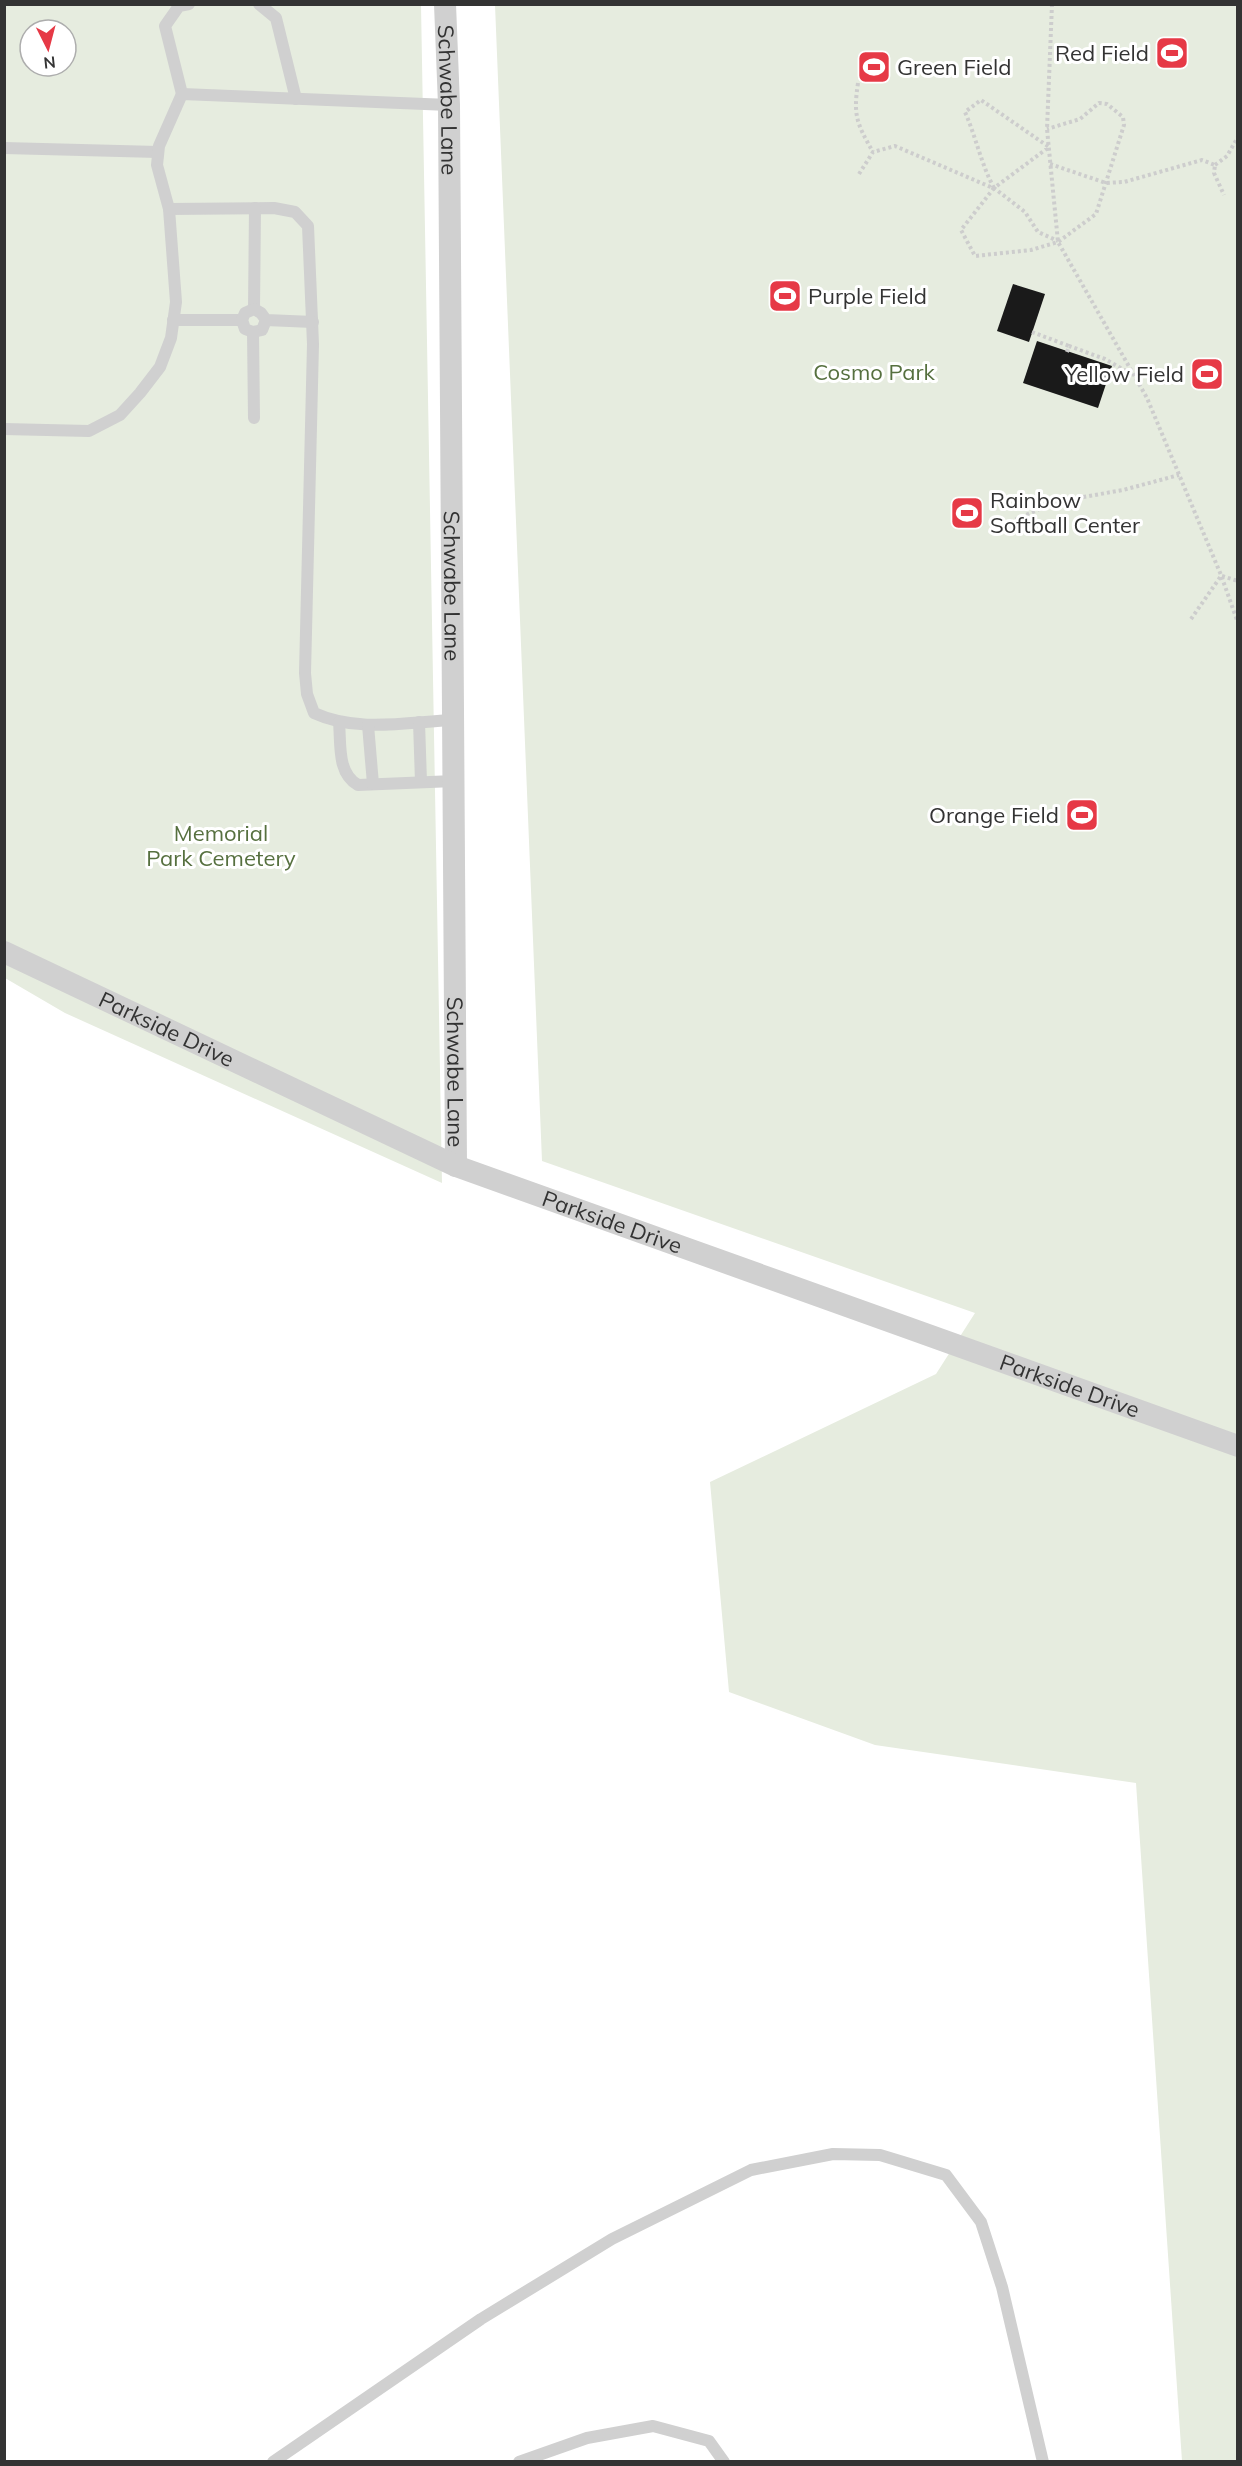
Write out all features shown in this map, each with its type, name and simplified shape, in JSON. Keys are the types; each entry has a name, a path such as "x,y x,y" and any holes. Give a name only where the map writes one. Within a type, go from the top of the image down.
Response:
{"street":[{"name":"Schwabe Lane","path":"445,4 449,105 456,1166"},
{"name":"Parkside Drive","path":"4,952 456,1166 1238,1446"}],"lane":[{"path":"4,429 89,431 120,415 160,367 171,338 176,302 169,209 157,165 158,152 169,120 182,94 165,26 179,6 189,4"},
{"path":"259,4 276,18 296,99"},
{"path":"182,94 449,105"},
{"path":"4,148 158,152"},
{"path":"254,309 255,208"},
{"path":"169,209 274,208 295,212 308,226 313,322 305,673 307,694 314,713 354,725 453,720"},
{"path":"254,309 266,320"},
{"path":"254,309 245,313 242,321 245,329 253,332 262,330 266,320"},
{"path":"173,320 242,321"},
{"path":"266,320 313,322"},
{"path":"253,332 254,418"},
{"path":"339,722 342,766 348,779 358,785 454,781"},
{"path":"419,722 421,782"},
{"path":"368,724 373,784"},
{"path":"273,2462 481,2319 612,2239 751,2170 833,2154 879,2155 946,2175 981,2222 1002,2287 1043,2462"},
{"path":"519,2462 587,2438 653,2426 709,2441 724,2462"}],"path":[{"path":"1052,4 1047,129 1058,242 1147,398 1222,575 1238,623"},
{"path":"858,83 855,112 860,130 873,152"},
{"path":"994,188 983,168 976,138 965,112 981,100 1049,147"},
{"path":"1047,129 1080,119 1099,103 1107,104 1123,117 1124,125 1096,214 1058,242 1031,250 975,256 961,230 994,188 1049,147"},
{"path":"1224,195 1214,173 1215,165 1227,156 1238,137"},
{"path":"859,174 873,152 895,146 994,188 1025,212 1038,232 1058,242"},
{"path":"1050,164 1106,183 1124,182 1202,160 1215,165"},
{"path":"1032,332 1068,349 1105,359 1134,375"},
{"path":"999,527 1055,502 1123,490 1179,475"},
{"path":"1222,575 1238,581"},
{"path":"1191,619 1222,575"}],"green space":[{"name":"Memorial Park Cemetery","path":"5,5 421,5 442,1183 65,1013 5,978"},
{"name":"Cosmo Park","path":"495,5 1237,5 1237,2461 1182,2461 1136,1783 875,1745 729,1692 710,1482 936,1374 975,1313 542,1161"}],"building":[{"path":"1013,284 1045,294 1029,342 997,331"},
{"path":"1037,341 1112,366 1098,408 1023,383"}],"place":[{"name":"Red Field","path":"1172,53"},
{"name":"Green Field","path":"874,67"},
{"name":"Purple Field","path":"785,296"},
{"name":"Yellow Field","path":"1207,374"},
{"name":"Rainbow Softball Center","path":"967,513"},
{"name":"Orange Field","path":"1082,815"}]}
